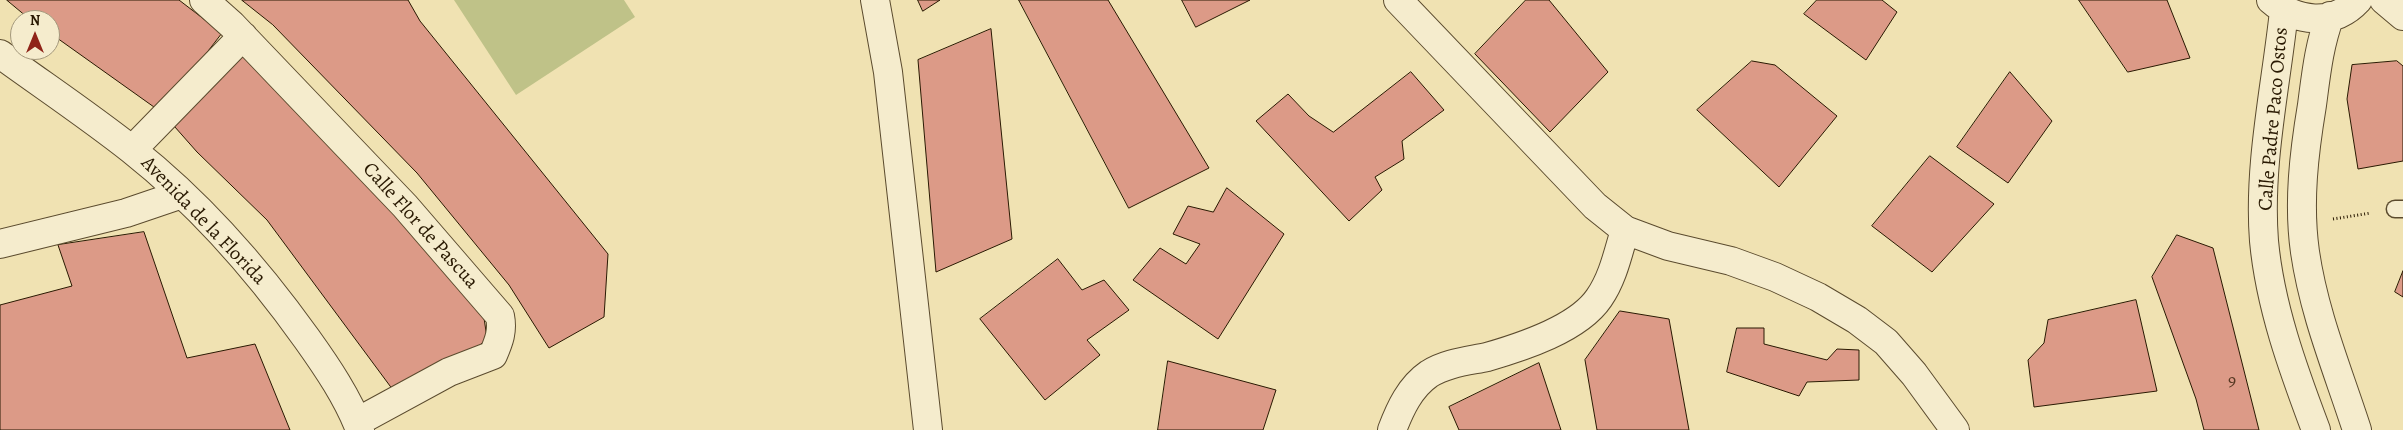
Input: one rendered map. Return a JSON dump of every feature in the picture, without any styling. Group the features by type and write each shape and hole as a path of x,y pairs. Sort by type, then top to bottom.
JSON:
{"street":[{"name":"Calle Flor de Pascua","path":"204,0 243,36 405,206 500,316 502,325 500,338 493,355 449,372 359,426"},
{"path":"875,0 888,72 928,430"},
{"path":"1398,0 1594,206 1624,230 1668,246 1731,261 1775,276 1818,297 1857,320 1886,342 1914,374 1955,430"},
{"path":"2277,5 2302,18 2322,19 2341,13 2358,0"},
{"path":"2384,0 2403,16"},
{"name":"Calle Padre Paco Ostos","path":"2277,5 2267,144 2264,239 2270,280 2281,329 2316,430"},
{"name":"Calle Padre Paco Ostos","path":"2330,16 2322,40 2307,137 2302,186 2302,223 2305,252 2323,332 2358,430"},
{"path":"132,150 243,36"},
{"name":"Avenida de la Florida","path":"0,54 132,150 182,194 259,276 292,319 326,365 359,426"},
{"path":"0,244 126,213 182,194"},
{"path":"1392,430 1399,411 1412,389 1429,374 1453,364 1515,349 1573,323 1599,298 1614,266 1624,230"}],"path":[{"path":"2302,223 2399,209"}],"green space":[{"path":"454,0 624,0 635,17 516,95"}],"building":[{"path":"7,0 179,0 222,33 161,112 60,40 60,10 19,10"},
{"path":"242,0 408,0 420,21 608,254 604,317 549,348 509,285 417,173 273,25"},
{"path":"918,0 940,0 923,11"},
{"path":"1019,0 1108,0 1209,168 1129,208"},
{"path":"1182,0 1250,0 1196,27"},
{"path":"1526,0 1549,0 1608,72 1550,132 1475,54"},
{"path":"1817,0 1882,0 1897,12 1866,60 1804,14"},
{"path":"2079,0 2167,0 2190,58 2128,72"},
{"path":"991,29 1012,239 936,272 918,60"},
{"path":"237,47 374,191 484,318 487,338 476,349 393,390 267,220 197,152 167,118"},
{"path":"1752,61 1775,65 1837,116 1779,187 1697,110"},
{"path":"2397,61 2403,66 2403,161 2358,169 2347,99 2352,65"},
{"path":"1411,72 1444,110 1402,141 1404,159 1375,177 1382,190 1349,221 1256,121 1288,94 1309,116 1333,132"},
{"path":"2010,72 2052,121 2008,183 1957,147"},
{"path":"1930,156 1994,204 1932,272 1872,226"},
{"path":"1227,188 1284,234 1218,339 1133,280 1160,248 1186,264 1200,244 1173,234 1188,206 1213,212"},
{"path":"144,232 187,358 255,344 290,430 0,430 0,305 72,286 58,245"},
{"path":"2177,235 2213,248 2259,430 2204,430 2196,399 2152,277"},
{"path":"1058,259 1082,290 1104,280 1129,310 1087,340 1100,355 1045,400 980,319"},
{"path":"2403,271 2403,297 2395,292"},
{"path":"2136,300 2157,391 2034,407 2028,360 2044,343 2048,320"},
{"path":"1620,311 1669,319 1689,430 1597,430 1585,360"},
{"path":"1737,328 1764,328 1764,344 1827,360 1837,349 1859,350 1859,380 1807,382 1799,396 1727,372"},
{"path":"1168,361 1276,390 1263,430 1158,430"},
{"path":"1539,363 1561,430 1459,430 1449,407"}]}
